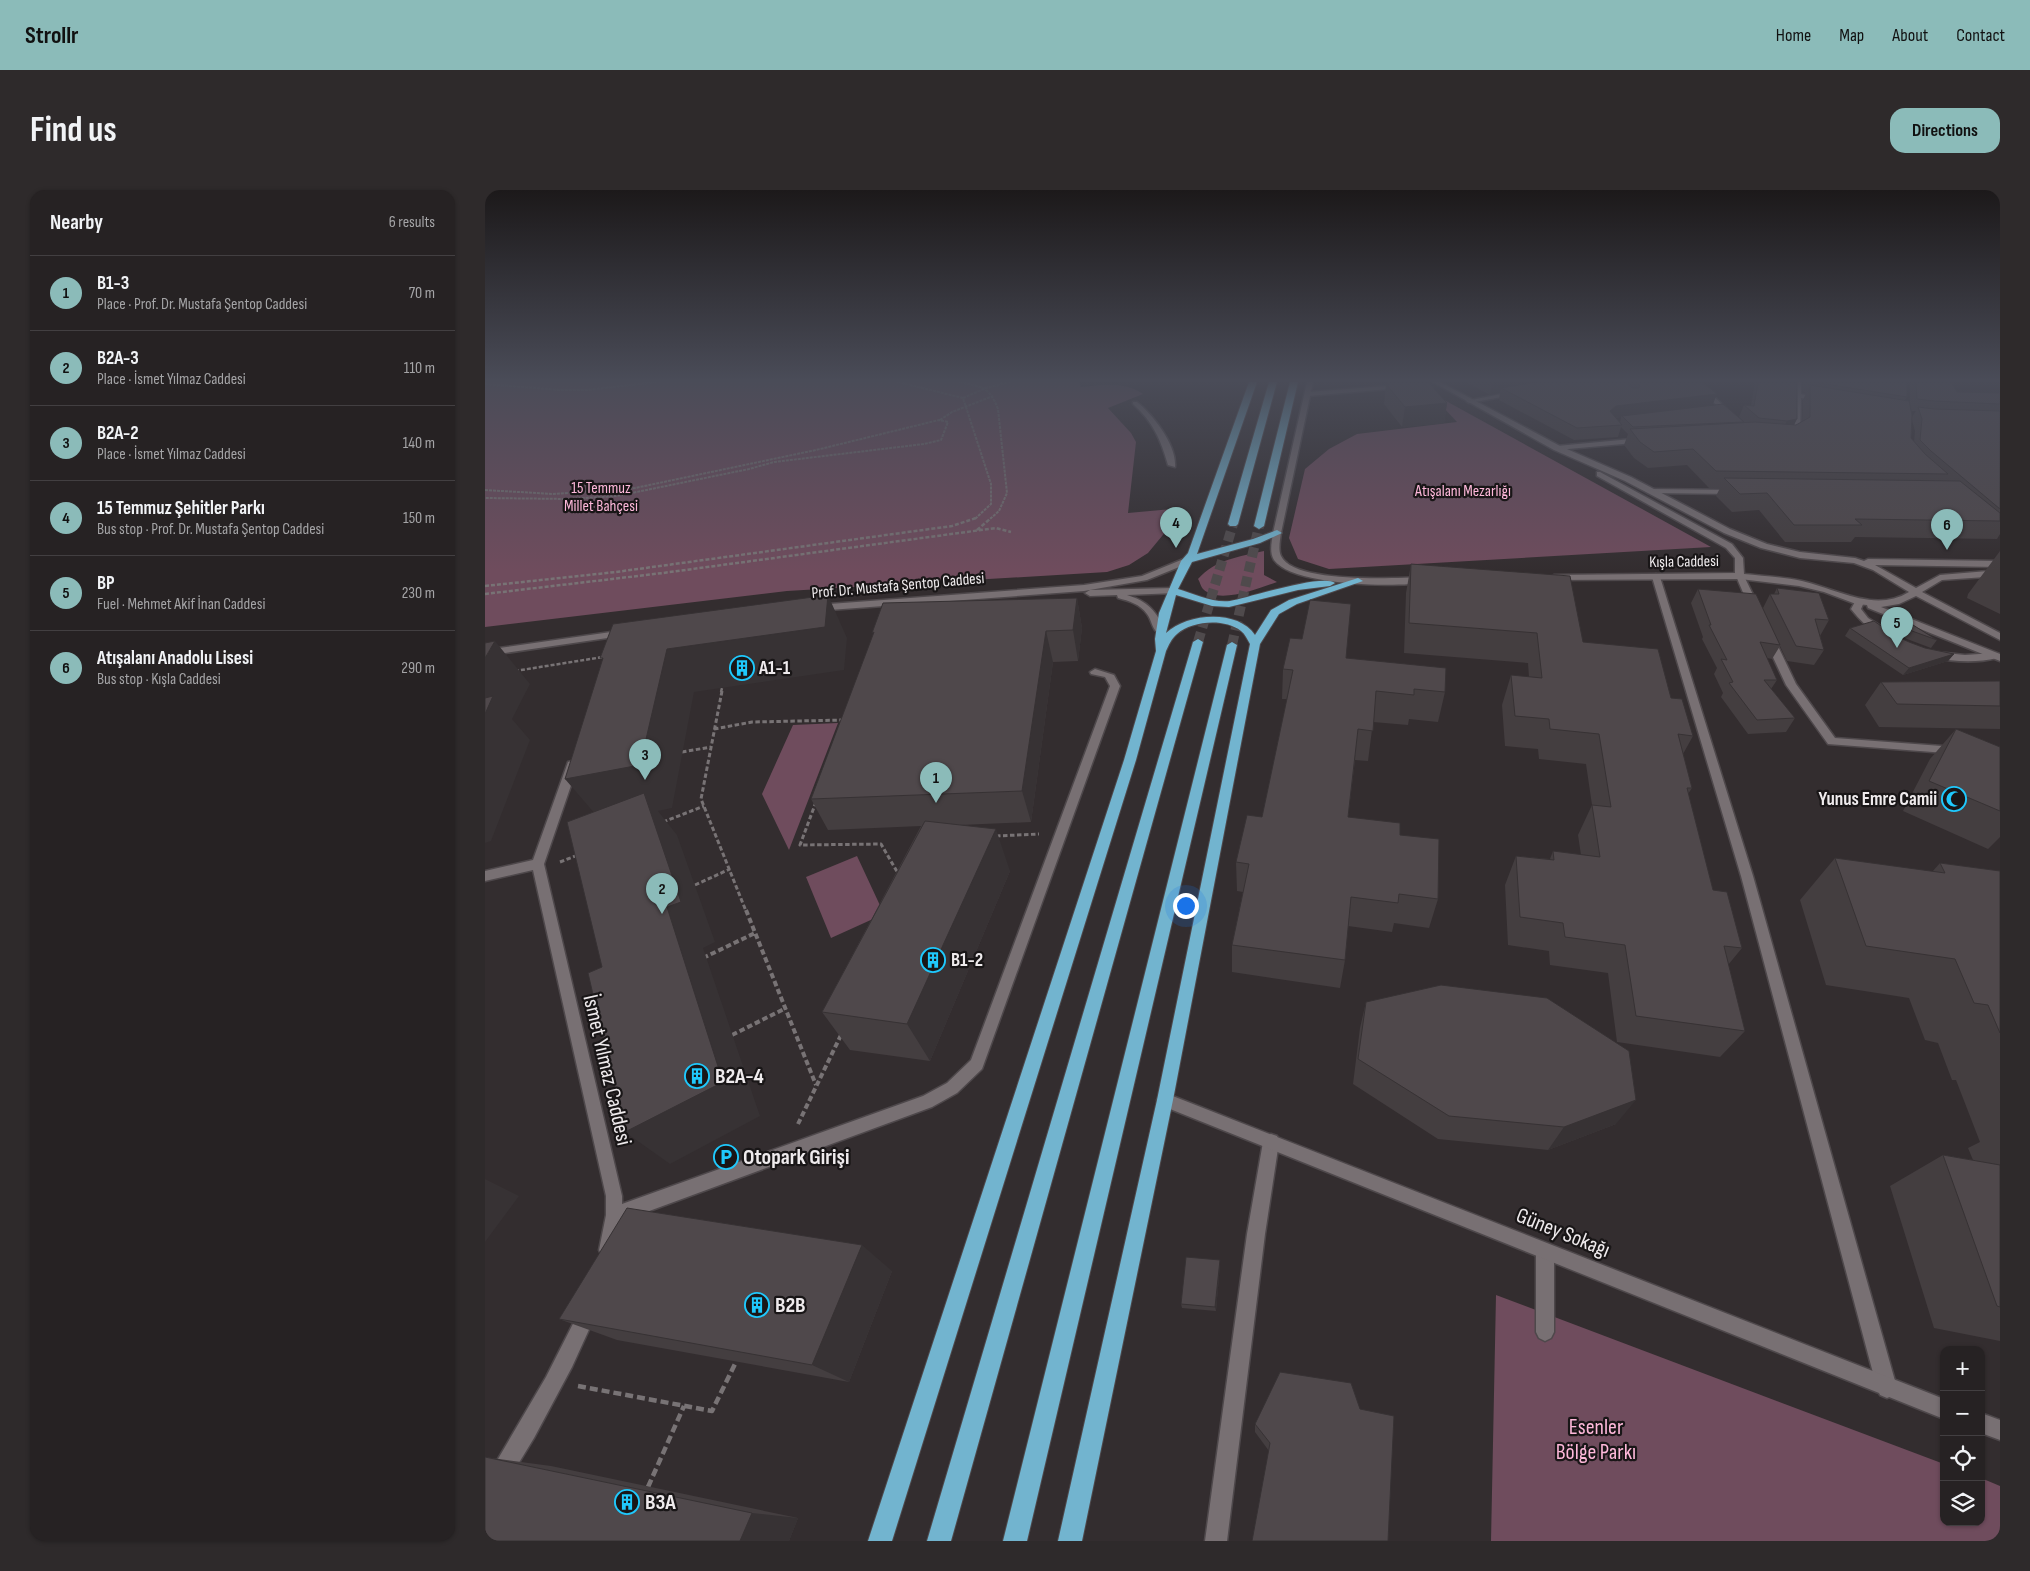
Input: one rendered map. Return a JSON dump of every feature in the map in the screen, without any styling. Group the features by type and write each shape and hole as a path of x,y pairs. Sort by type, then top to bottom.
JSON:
{"highway":[{"path":"1161,651 1160,631 1173,591 1186,561 1193,552 1231,445"},
{"path":"1233,524 1255,445"},
{"path":"1259,526 1279,445"},
{"path":"1186,561 1212,552 1268,538 1277,533"},
{"path":"1173,591 1212,603 1229,604 1298,587 1358,581"},
{"path":"1070,1541 1165,1100 1255,644 1275,612 1293,602 1358,581"},
{"path":"880,1541 1130,760 1161,651 1168,637 1177,629 1194,622 1212,620 1237,624 1246,629 1255,644"},
{"path":"939,1541 1198,642"},
{"path":"1015,1541 1232,645"}],"street":[{"path":"1166,445 1172,466"},
{"path":"1297,445 1277,533 1275,550 1279,560 1291,570 1323,579 1358,581 1435,580"},
{"path":"1551,445 1651,491 1727,531 1764,546 1800,556 1855,561 2000,564"},
{"path":"1557,448 1577,445"},
{"path":"1557,448 1587,468 1729,546 1739,558 1740,576 1791,686 1832,741 1970,752"},
{"path":"1651,491 1741,492"},
{"path":"1047,591 1144,578 1186,561"},
{"path":"1855,561 1876,568 1916,592 2000,637"},
{"name":"Kışla Caddesi","path":"1541,578 1740,576 1799,583 1827,590 1859,602 1882,604 1896,602 1940,578 2000,573"},
{"path":"1656,577 1747,876 1887,1388"},
{"path":"1047,591 1111,594 1173,591"},
{"name":"Prof. Dr. Mustafa Şentop Caddesi","path":"807,609 890,601 1047,591"},
{"path":"1111,594 1144,605 1154,616 1160,631"},
{"path":"1894,638 1865,620 1856,609 1859,602 1997,657"},
{"path":"485,654 634,631"},
{"path":"608,656 615,634"},
{"path":"1923,651 1956,658 1981,659 1997,657"},
{"path":"614,1215 927,1102 952,1088 977,1064 1115,686 1114,679 1108,674 1095,672"},
{"path":"485,876 539,867 575,753"},
{"name":"İsmet Yılmaz Caddesi","path":"539,867 614,1196 614,1215 604,1267"},
{"name":"Güney Sokağı","path":"1165,1100 1940,1408"},
{"path":"1216,1541 1255,1244 1271,1142"},
{"path":"1545,1252 1545,1332"},
{"path":"485,1500 521,1442 572,1346 592,1302"},
{"path":"1985,1424 2000,1430"}],"path":[{"path":"485,490 553,494 635,488 836,445"},
{"path":"485,498 568,499 617,496 775,462 915,445"},
{"path":"485,586 616,572 952,526 975,519 991,504 991,484 978,445"},
{"path":"976,531 999,511 1007,493 1002,445"},
{"path":"485,594 663,573 996,528 1011,532"},
{"path":"513,672 608,656"},
{"path":"721,688 701,799 817,1085"},
{"path":"714,729 752,722 846,720 843,728"},
{"path":"682,752 711,747"},
{"path":"818,794 800,845 881,844 899,877"},
{"path":"659,824 704,806"},
{"path":"993,836 1061,833"},
{"path":"539,867 585,852"},
{"path":"695,885 730,869"},
{"path":"695,962 755,933"},
{"path":"733,1035 786,1008"},
{"path":"784,1154 846,1024"},
{"path":"553,1381 712,1411 736,1362"},
{"path":"648,1487 684,1406"}],"green space":[{"name":"15 Temmuz Millet Bahçesi","path":"485,445 1136,445 1128,513 1172,509 1167,530 1148,553 1129,565 1107,572 787,591 485,627"},
{"name":"Atışalanı Mezarlığı","path":"1336,445 1526,445 1711,547 1329,569 1298,559 1289,538 1305,469"},
{"path":"1264,551 1264,575 1277,582 1239,594 1219,596 1210,594 1202,588 1198,579 1212,567 1237,557"},
{"path":"838,723 789,850 762,794 793,725"},
{"path":"857,856 884,914 831,938 806,877"},
{"name":"Esenler Bölge Parkı","path":"1496,1295 1940,1462 1940,1526 1985,1526 1985,1480 2000,1486 2000,1541 1491,1541"}],"building":[{"path":"1644,445 1917,445 1948,474 1716,471 1693,449 1654,452"},
{"path":"1925,445 2000,445 2000,509"},
{"path":"1724,478 1960,481 2000,513 2000,521 1855,519 1862,525 1794,525 1767,493 1740,494"},
{"path":"1411,564 1570,576 1583,642 1658,649 1671,698 1682,699 1693,736 1678,734 1692,788 1687,788 1713,890 1727,892 1742,948 1724,946 1745,1031 1636,1016 1625,945 1565,937 1563,923 1520,917 1516,856 1554,860 1553,851 1600,857 1592,805 1611,807 1599,734 1550,729 1549,719 1515,716 1511,675 1542,678 1537,633 1409,623"},
{"path":"1777,588 1819,593 1829,620 1815,619 1824,650 1796,646 1770,594 1779,594"},
{"path":"1698,589 1756,594 1780,645 1760,642 1777,680 1764,680 1795,718 1757,720 1729,683 1733,682 1721,659 1727,660 1709,625 1711,625"},
{"path":"828,595 825,627 667,649 640,765 565,779 603,658 600,658 613,624"},
{"path":"1077,598 1073,630 1046,631 1022,791 811,799 874,632 872,633 883,603"},
{"path":"1310,600 1351,604 1346,658 1446,668 1445,692 1414,689 1414,695 1376,691 1373,731 1358,729 1348,817 1400,823 1400,835 1439,839 1438,899 1399,894 1398,903 1351,897 1345,960 1232,945 1249,864 1236,862 1247,815 1262,817 1293,670 1283,669 1290,638 1302,639"},
{"path":"1897,615 1937,640 1912,631 1888,617"},
{"path":"1874,621 1894,635 1909,642 1925,648 1954,654 1909,668 1850,628"},
{"path":"495,641 485,658 485,643"},
{"path":"2000,681 2000,706 1897,704 1881,682"},
{"path":"493,696 485,714 485,698"},
{"path":"1956,729 2000,747 2000,811 1929,781"},
{"path":"644,793 681,902 667,907 723,1082 625,1132 588,973 602,967 567,822"},
{"path":"925,821 996,829 907,1024 822,1012"},
{"path":"1835,858 1945,873 1940,863 2000,871 2000,1033 1988,1005 1974,1003 1955,959 1866,946"},
{"path":"1441,985 1547,998 1629,1051 1636,1100 1564,1127 1449,1116 1358,1059 1366,1002"},
{"path":"1943,1155 2000,1165 2000,1307 1997,1306"},
{"name":"B2B","path":"627,1208 862,1245 812,1365 559,1319"},
{"path":"1186,1257 1220,1260 1215,1307 1181,1304"},
{"path":"1280,1372 1351,1383 1360,1409 1394,1416 1388,1541 1252,1541 1270,1443 1255,1424"},
{"name":"B3A","path":"485,1457 752,1513 740,1541 485,1541"}],"tunnel":[{"path":"1198,642 1233,524"},
{"path":"1232,645 1259,526"}],"place":[{"name":"15 Temmuz Şehitler Parkı","path":"1176,548"},
{"name":"Atışalanı Anadolu Lisesi","path":"1947,550"},
{"name":"BP","path":"1897,648"},
{"name":"A1-1","path":"742,668"},
{"name":"B2A-2","path":"645,780"},
{"name":"Yunus Emre Camii","path":"1954,799"},
{"name":"B1-3","path":"936,803"},
{"name":"B2A-3","path":"662,914"},
{"name":"B1-2","path":"933,960"},
{"name":"B2A-4","path":"697,1076"},
{"name":"Otopark Girişi","path":"726,1157"},
{"name":"B2B","path":"757,1305"},
{"name":"B3A","path":"627,1502"}]}
